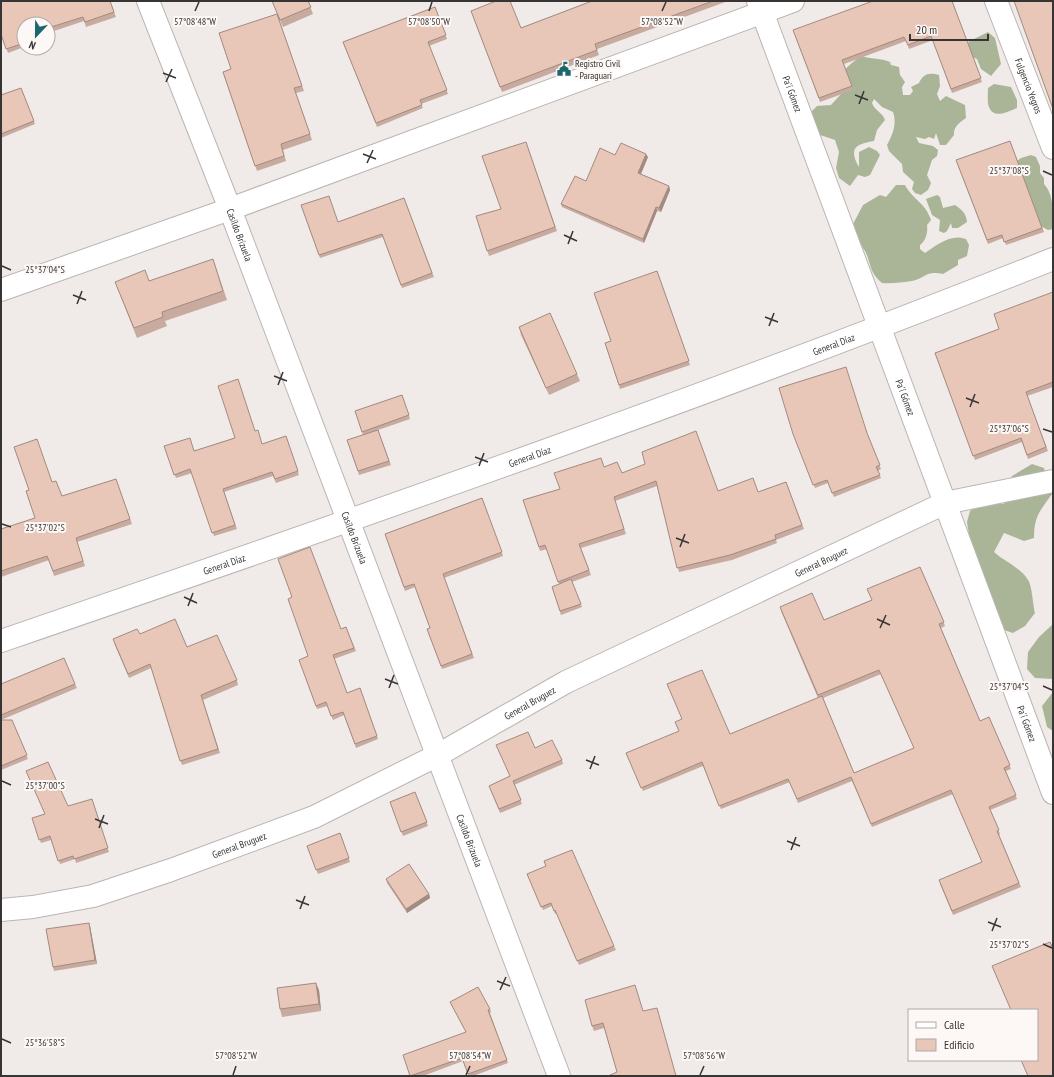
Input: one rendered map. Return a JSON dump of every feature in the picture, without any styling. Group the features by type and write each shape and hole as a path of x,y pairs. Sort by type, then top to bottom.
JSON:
{"street":[{"name":"Casildo Brizuela","path":"148,1 230,209 438,755 558,1076"},
{"path":"1,290 230,209 760,7 793,1"},
{"name":"Fulgencio Yegros","path":"996,1 1053,148"},
{"name":"Pa'í Gómez","path":"760,7 1053,793"},
{"name":"General Díaz","path":"1,641 349,522 879,328 1053,259"},
{"name":"General Bruguez","path":"1,910 33,907 93,896 171,870 314,817 438,755 566,682 945,503 1053,480"}],"green space":[{"path":"988,32 995,38 1001,64 991,76 981,69 977,59 970,56 968,42"},
{"path":"861,56 887,61 890,62 891,65 899,67 900,75 905,82 902,87 903,95 910,95 913,91 911,87 919,83 927,74 935,74 939,75 940,86 937,94 940,101 946,96 965,105 966,118 957,125 954,135 946,145 940,145 936,133 934,139 929,137 925,139 916,137 919,143 933,146 938,150 937,156 932,160 927,175 931,183 928,190 921,195 915,193 912,189 914,182 903,172 902,164 889,151 887,145 893,133 895,120 893,112 882,107 874,99 872,103 873,106 885,120 877,130 874,141 858,146 854,151 859,167 859,152 869,147 877,151 880,155 870,175 865,177 858,175 850,186 839,178 836,168 839,152 835,140 817,134 811,112 817,106 831,105 841,94 842,72"},
{"path":"994,84 1011,87 1017,100 1017,108 1002,114 991,111 988,103 988,88"},
{"path":"1031,155 1036,157 1040,166 1040,173 1044,178 1044,184 1050,193 1053,229 1048,230 1030,220 1017,161"},
{"path":"896,185 905,185 926,209 931,220 927,225 925,239 920,245 920,249 925,253 944,241 955,238 966,239 969,245 967,256 958,260 958,265 943,274 933,273 912,281 882,283 877,278 852,226 863,205 880,195 886,197"},
{"path":"937,195 940,197 943,208 955,205 960,208 966,216 967,222 958,228 952,228 951,223 947,231 944,233 939,231 940,220 932,215 926,199"},
{"path":"1032,464 1044,468 1052,494 1038,514 1034,530 1034,538 1024,541 1004,533 994,552 1025,575 1030,586 1035,613 1025,626 1013,633 1004,630 978,567 976,554 970,542 967,522 970,511 979,504 1004,504 1012,476"},
{"path":"1053,624 1053,679 1035,678 1027,669 1028,652 1039,637"},
{"path":"1053,692 1053,731 1047,727 1042,706"}],"building":[{"path":"1,1 110,1 114,12 85,22 83,17 56,25 56,16 16,16 16,46 6,49 1,34"},
{"path":"272,1 308,1 311,7 280,20"},
{"path":"496,1 510,1 521,28 592,1 713,1 595,44 597,50 500,87 471,11"},
{"path":"873,1 952,1 981,78 951,89 931,36 908,45 904,37 842,60 852,86 819,98 793,30"},
{"path":"1014,1 1053,1 1053,109"},
{"path":"435,7 446,35 428,42 447,90 420,100 422,105 376,123 343,42"},
{"path":"277,14 302,86 294,88 310,134 281,144 284,156 255,166 223,72 231,69 219,33"},
{"path":"21,88 34,121 1,134 1,95"},
{"path":"1010,141 1042,228 1004,242 1002,235 987,240 956,160"},
{"path":"526,142 555,227 487,251 476,216 501,209 482,156"},
{"path":"621,143 646,154 638,173 669,186 659,208 656,207 643,239 561,204 575,176 586,181 600,148 615,155"},
{"path":"329,196 338,222 404,198 432,273 401,285 382,234 319,255 301,205"},
{"path":"213,259 223,291 162,312 163,317 134,328 115,282 145,270 149,281"},
{"path":"657,271 689,361 619,385 605,343 611,341 594,293"},
{"path":"1053,292 1053,382 1026,392 1046,447 1027,455 1021,438 973,456 935,353 999,329 994,314"},
{"path":"550,313 577,374 546,388 519,327"},
{"path":"846,367 867,433 880,465 876,467 880,475 832,493 827,480 813,485 793,434 779,388"},
{"path":"238,379 255,431 258,430 262,444 286,436 298,471 275,479 272,472 223,489 235,525 212,533 190,469 174,475 164,446 190,438 194,451 235,438 218,386"},
{"path":"402,395 409,415 362,432 355,411"},
{"path":"378,430 389,461 358,471 347,440"},
{"path":"696,431 718,491 753,478 758,492 786,482 802,525 775,535 776,539 730,555 677,568 656,481 614,497 624,529 579,544 589,570 558,582 545,545 539,547 523,500 560,489 554,473 601,458 604,467 617,462 622,473 645,464 642,452"},
{"path":"37,439 52,482 56,481 62,496 116,479 130,519 76,538 83,561 53,571 47,556 1,571 1,529 35,518 26,491 29,490 14,447"},
{"path":"482,498 502,552 443,574 472,654 441,666 427,629 430,628 414,584 404,587 385,534"},
{"path":"310,547 341,629 346,627 354,648 333,655 347,693 360,688 377,736 355,744 343,712 331,716 326,702 316,706 299,660 308,656 288,599 292,597 278,559"},
{"path":"920,567 944,622 939,624 980,721 989,717 1010,765 1004,768 1016,795 989,807 999,830 997,831 1019,883 952,911 939,880 982,862 951,790 871,824 851,777 797,799 788,779 719,806 702,762 641,788 626,753 679,731 675,722 682,719 667,684 702,670 730,734 822,696 854,773 914,748 879,670 818,695 780,607 812,593 824,620 872,600 867,589"},
{"path":"571,579 581,604 560,611 552,587"},
{"path":"175,619 187,647 217,635 237,680 201,695 218,749 180,761 150,664 128,674 113,639 137,629 140,634"},
{"path":"64,658 75,684 1,715 1,684"},
{"path":"1,720 12,720 27,755 1,766"},
{"path":"528,732 535,748 552,740 562,760 513,781 521,800 499,809 489,786 510,776 496,745"},
{"path":"48,762 68,806 92,799 108,848 74,859 73,856 58,861 50,836 39,840 32,818 45,814 26,771"},
{"path":"415,792 427,822 401,832 390,802"},
{"path":"340,833 349,858 316,870 307,846"},
{"path":"572,850 614,946 577,961 551,903 541,907 527,874 546,866 544,861"},
{"path":"409,864 429,894 406,909 386,879"},
{"path":"89,923 95,960 53,967 46,929"},
{"path":"1050,942 1053,949 1053,1076 1028,1076 1021,1061 1038,1061 1038,1009 1011,1009 992,966"},
{"path":"316,983 319,1004 280,1009 277,988"},
{"path":"635,985 643,1011 657,1008 676,1076 608,1076 617,1072 603,1023 592,1026 585,1000"},
{"path":"478,987 490,1009 488,1010 507,1060 468,1074 462,1058 410,1076 403,1055 466,1032 450,1002"}],"place":[{"name":"Registro Civil - Paraguari","path":"564,69"}]}
